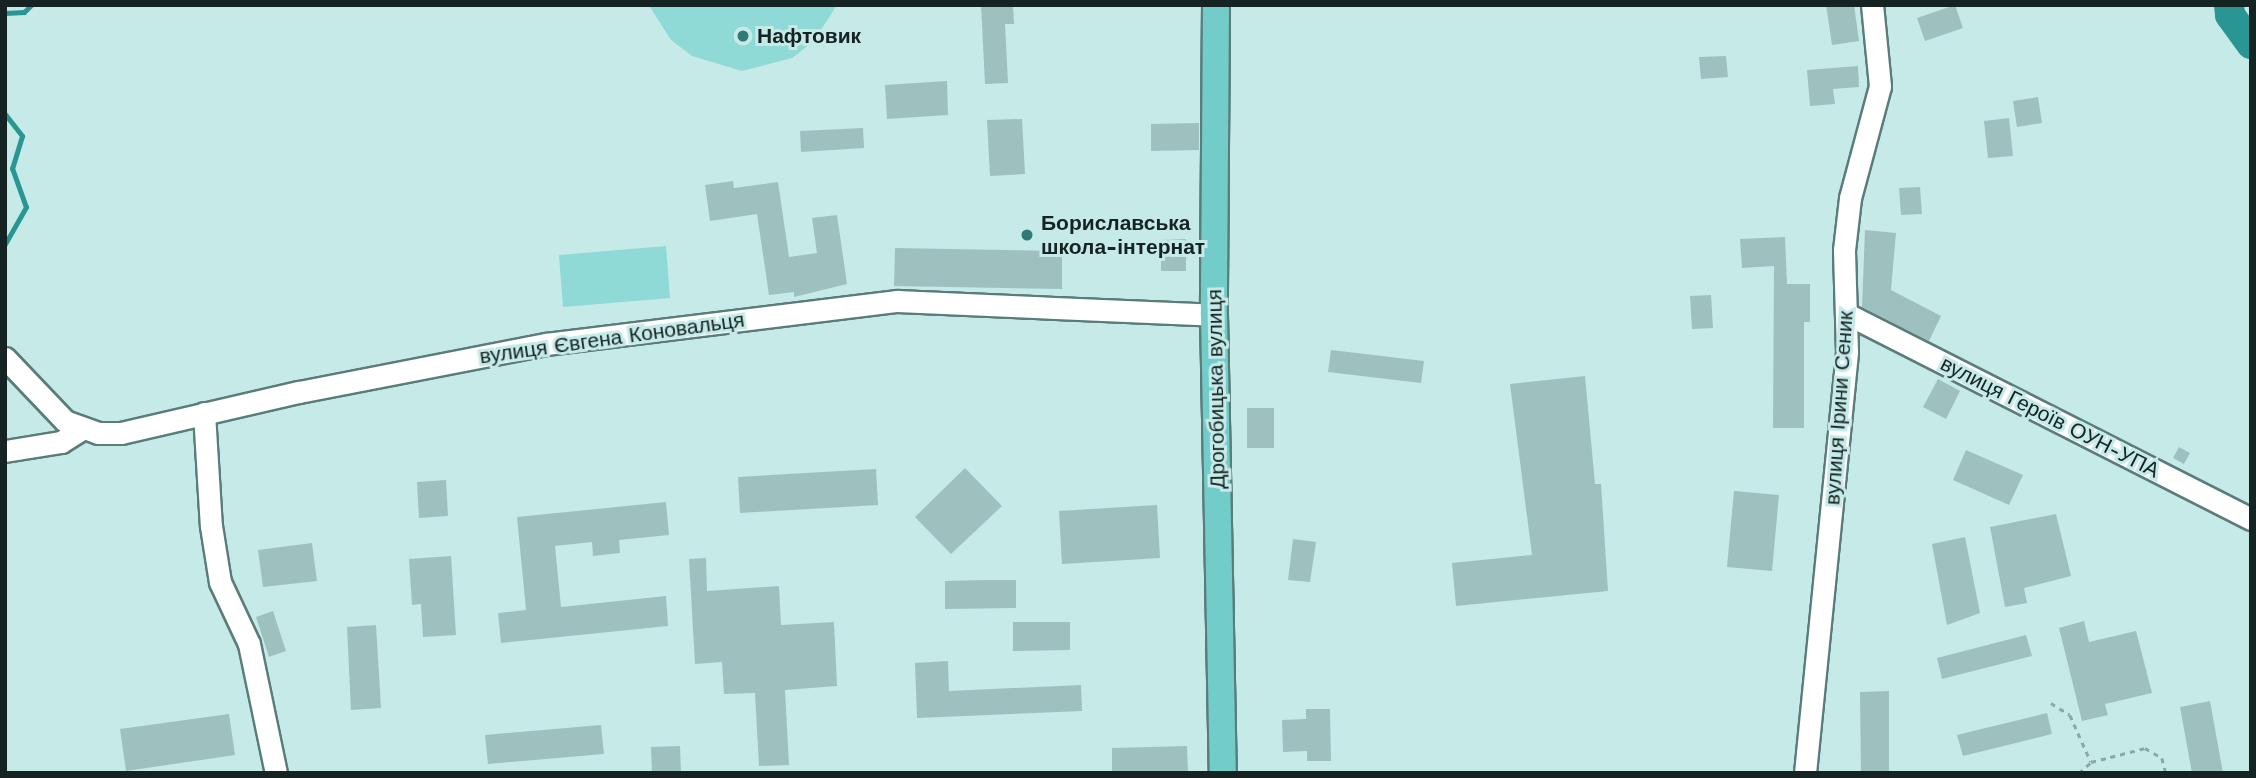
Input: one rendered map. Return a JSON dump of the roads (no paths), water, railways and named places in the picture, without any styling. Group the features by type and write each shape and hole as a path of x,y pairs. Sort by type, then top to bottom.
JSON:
{"main road":[{"name":"Дрогобицька вулиця","path":"1216,5 1214,315 1223,773"}],"street":[{"name":"вулиця Ірини Сеник","path":"1805,773 1849,315 1843,250 1850,198 1880,86 1872,5"},
{"name":"вулиця Євгена Коновальця","path":"5,358 53,412 82,429 121,433 204,413 546,344 897,301 1214,315"},
{"name":"вулиця Героїв ОУН-УПА","path":"1849,315 2251,519"},
{"path":"204,413 211,526 220,582 249,644 276,773"},
{"path":"5,451 61,442 82,429"}],"waterway":[{"path":"5,13 24,12 31,5"},
{"path":"2229,5 2230,15 2251,44"},
{"path":"5,114 22,136 12,168 26,207 5,244"}],"place":[{"name":"Нафтовик","path":"743,36"},
{"name":"Бориславська школа-інтернат","path":"1027,235"}]}
